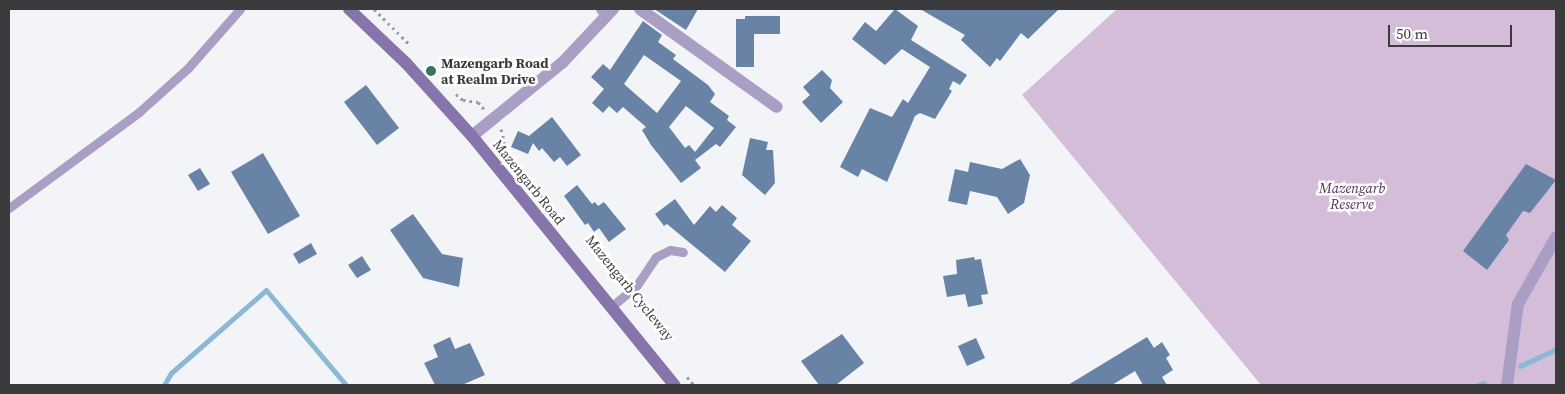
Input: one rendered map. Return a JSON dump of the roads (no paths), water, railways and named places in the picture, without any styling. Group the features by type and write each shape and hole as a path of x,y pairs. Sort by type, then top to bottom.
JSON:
{"main road":[{"name":"Mazengarb Road","path":"349,9 406,63 472,136 674,385"}],"street":[{"path":"640,9 777,107"},
{"path":"472,136 563,62 606,11"},
{"path":"1507,385 1518,304 1556,237"}],"lane":[{"path":"9,208 139,112 188,68 240,9"},
{"path":"611,307 637,285 656,257 670,250 683,252"}],"waterway":[{"path":"164,385 171,373 266,290 346,385"},
{"path":"1520,366 1556,349"},
{"path":"1478,385 1484,383"}],"place":[{"name":"Mazengarb Road at Realm Drive","path":"431,71"}],"park label":[{"name":"Mazengarb Reserve","path":"1352,196"}]}
